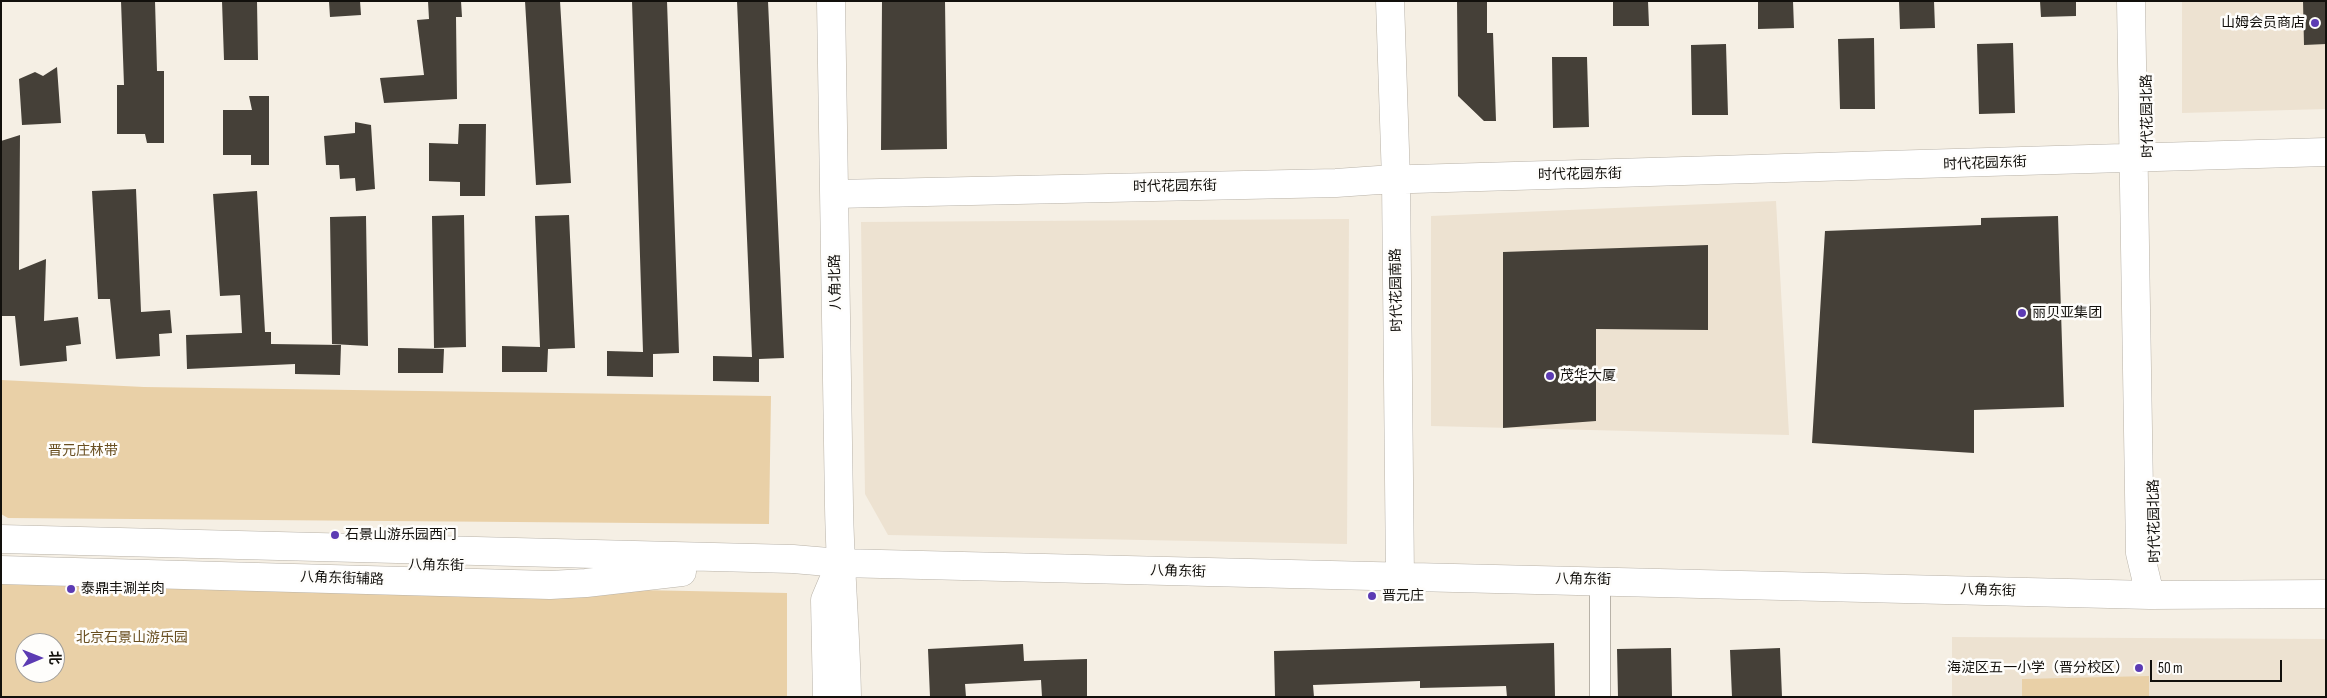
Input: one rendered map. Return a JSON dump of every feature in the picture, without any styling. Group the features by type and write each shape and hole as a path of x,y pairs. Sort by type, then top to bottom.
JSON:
{"street":[{"name":"八角北路","path":"831,1 840,563 845,613 847,697"},
{"name":"时代花园南路","path":"1376,1 1387,180"},
{"name":"时代花园南路","path":"1390,1 1387,180 1393,578"},
{"name":"时代花园北路","path":"2131,1 2142,158"},
{"name":"时代花园北路","path":"2146,1 2142,158 2140,553 2150,595"},
{"name":"时代花园东街","path":"835,194 1336,183 2326,152"},
{"name":"八角东街","path":"1,539 793,559 840,563 1393,578 1600,580 2150,595 2326,594"},
{"name":"八角东街","path":"1,555 789,574 840,563"},
{"name":"八角北路","path":"827,697 825,600 840,563"},
{"name":"八角东街辅路","path":"1,570 550,585 586,583 682,572"},
{"path":"1600,580 1600,697"}],"shaded area":[{"path":"2182,1 2326,1 2326,109 2182,113"},
{"path":"1776,201 1789,435 1431,426 1431,216"},
{"path":"1349,219 1347,544 888,535 865,494 861,222"},
{"name":"海淀区五一小学（晋分校区）","path":"1952,637 2326,639 2326,697 1952,697"}],"green space":[{"name":"晋元庄林带","path":"1,380 144,387 771,396 769,524 8,518 1,514"},
{"name":"北京石景山游乐园","path":"1,577 787,593 787,697 1,697"},
{"path":"2149,676 2149,697 2022,697 2022,679"}],"building":[{"path":"121,1 155,1 157,71 164,71 164,143 147,143 145,134 117,134 117,85 124,85"},
{"path":"222,1 257,1 258,60 224,60"},
{"path":"329,1 360,1 361,15 330,17"},
{"path":"428,1 461,1 462,17 456,17 457,99 384,103 380,78 424,75 417,20 429,19"},
{"path":"525,1 560,1 571,183 536,185"},
{"path":"632,1 667,1 679,353 653,354 653,377 607,376 607,351 643,352"},
{"path":"737,1 768,1 784,358 759,359 759,382 713,381 713,356 752,357"},
{"path":"882,1 945,1 947,149 881,150"},
{"path":"1457,1 1487,1 1487,33 1493,33 1496,121 1484,121 1458,96"},
{"path":"1613,1 1648,1 1649,26 1613,26"},
{"path":"1758,1 1793,1 1794,28 1758,29"},
{"path":"1899,1 1934,1 1935,28 1900,29"},
{"path":"2040,1 2076,1 2076,16 2041,17"},
{"name":"山姆会员商店","path":"2303,1 2326,1 2326,44 2304,45"},
{"path":"1874,38 1875,109 1840,109 1838,39"},
{"path":"2013,43 2015,113 1979,114 1977,44"},
{"path":"1726,44 1728,115 1692,115 1691,45"},
{"path":"1552,57 1587,57 1589,127 1553,128"},
{"path":"57,67 61,123 22,125 19,79 35,72 43,76"},
{"path":"249,96 269,96 269,165 251,165 251,155 223,155 223,110 252,110"},
{"path":"355,122 371,125 375,189 356,191 355,178 340,179 339,165 326,165 324,136 355,133"},
{"path":"459,124 486,124 485,196 460,196 460,182 429,181 429,143 458,144"},
{"path":"20,135 19,270 46,259 44,321 78,317 81,344 66,346 67,361 20,366 15,316 1,316 1,141"},
{"path":"136,189 141,312 170,310 172,333 159,334 160,356 116,359 110,299 98,299 92,191"},
{"path":"257,191 265,332 271,332 271,344 341,345 340,375 295,374 295,364 187,369 186,335 242,333 240,295 220,296 213,194"},
{"path":"464,215 466,347 434,348 432,216"},
{"path":"569,215 575,348 548,349 547,372 502,372 502,346 540,347 535,216"},
{"path":"366,216 368,346 332,344 330,217"},
{"path":"2058,216 2064,407 1974,410 1974,453 1812,443 1825,231 1981,225 1981,218"},
{"name":"茂华大厦","path":"1708,245 1708,330 1596,329 1596,421 1503,428 1503,252"},
{"path":"398,348 444,349 443,373 398,373"},
{"path":"1554,643 1555,697 1507,697 1506,686 1420,688 1420,681 1313,685 1314,697 1275,697 1274,651"},
{"path":"1023,644 1024,661 1087,659 1087,697 1042,697 1041,680 965,684 966,697 930,697 928,649"},
{"path":"1671,648 1672,697 1618,697 1617,649"},
{"path":"1780,648 1782,697 1732,697 1730,650"}],"place":[{"name":"山姆会员商店","path":"2315,23"},
{"name":"丽贝亚集团","path":"2022,313"},
{"name":"茂华大厦","path":"1550,376"},
{"name":"石景山游乐园西门","path":"335,535"},
{"name":"泰鼎丰涮羊肉","path":"71,589"},
{"name":"晋元庄","path":"1372,596"},
{"name":"海淀区五一小学（晋分校区）","path":"2139,668"}]}
